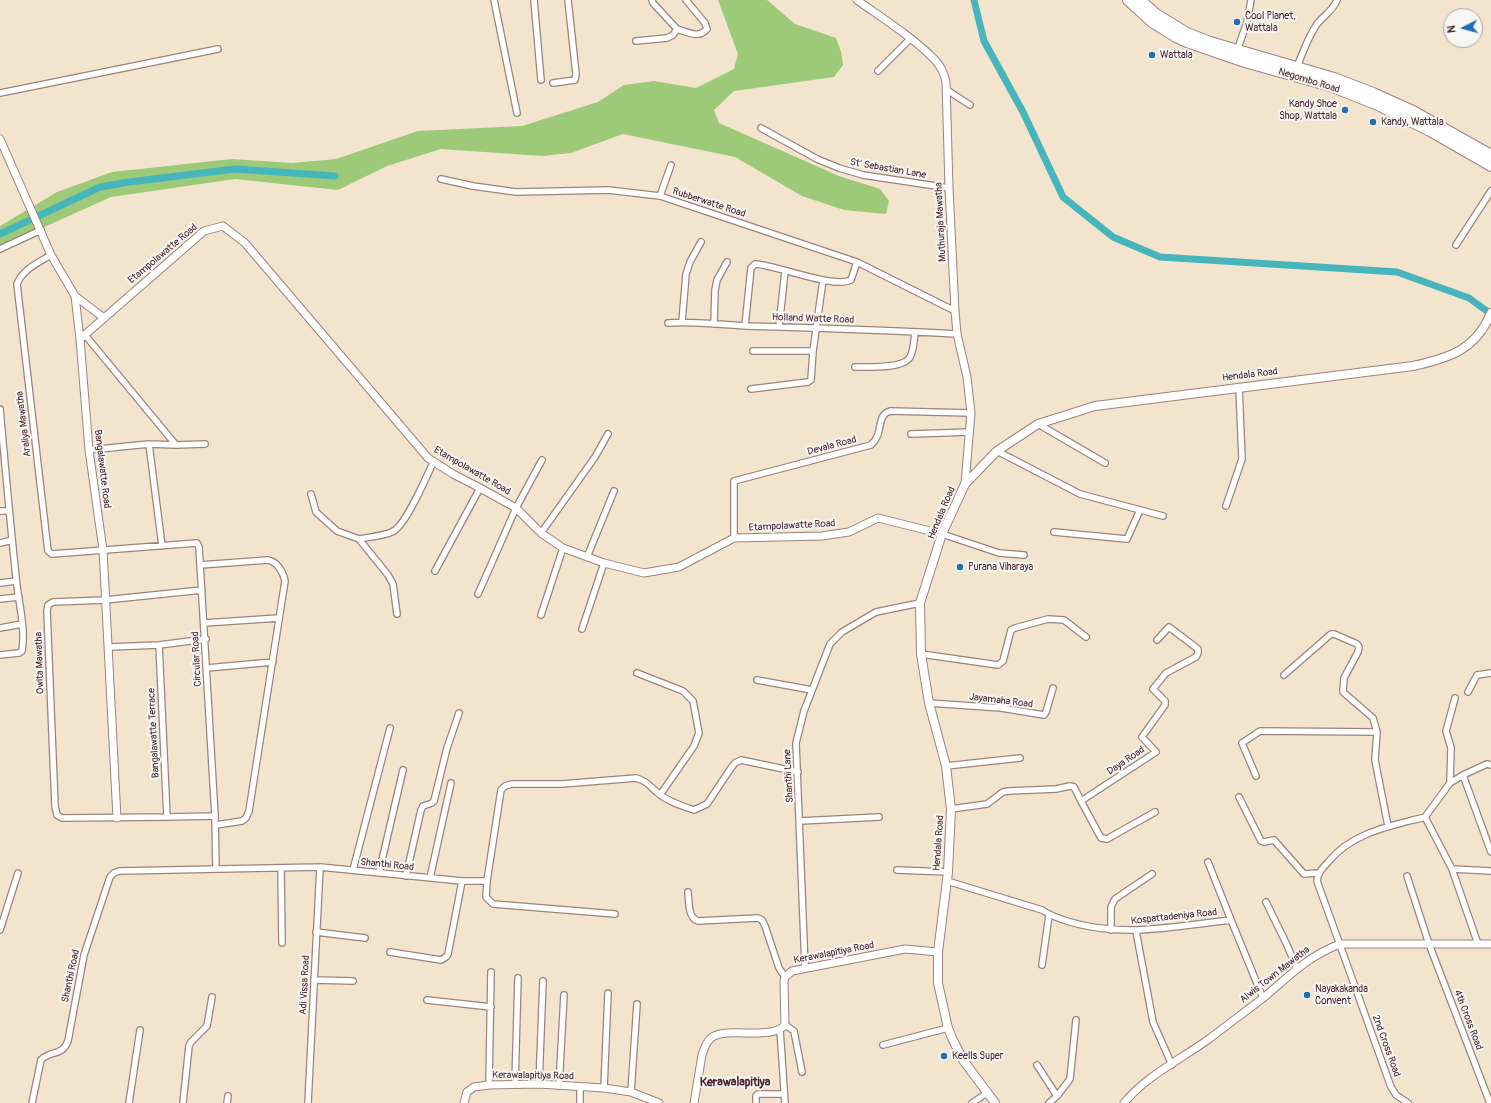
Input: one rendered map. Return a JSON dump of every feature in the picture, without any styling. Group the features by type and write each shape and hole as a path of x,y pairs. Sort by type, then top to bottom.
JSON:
{"highway":[{"name":"Negombo Road","path":"1128,0 1152,22 1176,37 1194,45 1297,67 1334,78 1389,99 1491,155"},
{"name":"Negombo Road","path":"1140,0 1156,14 1187,33 1236,54 1378,104 1432,132 1491,166"}],"main road":[{"name":"Hendala Road","path":"995,1103 963,1060 948,1028 938,983 938,952 948,872 951,809 946,766 928,703 921,654 920,603 942,534 965,484 997,451 1038,424 1095,406 1413,366 1440,360 1463,349 1477,338 1488,325 1491,313"}],"street":[{"path":"494,0 517,113"},
{"path":"534,0 541,80"},
{"path":"553,83 575,80 576,74 568,0"},
{"path":"652,0 653,3 677,29 698,35 704,33 707,29 705,23 686,0"},
{"name":"Muthuraja Mawatha","path":"857,0 936,60 944,72 947,90 949,188 955,311 957,334 967,377 971,413 965,484"},
{"path":"1236,54 1247,22 1251,0"},
{"path":"1297,67 1310,36 1318,24 1335,6 1337,0"},
{"path":"636,42 667,38 673,35 677,29"},
{"path":"878,71 910,39"},
{"path":"0,94 218,49"},
{"path":"947,90 970,104"},
{"name":"St' Sebastian Lane","path":"761,128 817,159 839,168 863,175 949,188"},
{"name":"Bangalawatte Road","path":"0,139 51,255 74,296 83,337 89,450 103,550 117,818"},
{"path":"660,196 671,165"},
{"name":"Rubberwatte Road","path":"441,179 473,186 516,192 608,190 660,196 857,262 955,311"},
{"path":"1456,245 1491,191"},
{"name":"Etampolawatte Road","path":"83,337 204,231 223,226 245,243 359,379 433,463 516,508 541,533 563,548 604,563 644,573 679,567 734,538 822,536 849,532 878,518 942,534"},
{"path":"0,248 41,230"},
{"path":"682,322 686,274 690,262 701,242"},
{"name":"Araliya Mawatha","path":"51,255 28,269 20,277 17,284 48,552 52,554 103,550"},
{"path":"714,324 715,290 717,280 727,262"},
{"path":"745,326 751,268 753,265 757,264 823,280 845,283 851,280 857,262"},
{"path":"779,327 785,271"},
{"path":"751,389 808,382 811,380 823,280"},
{"path":"74,296 104,318"},
{"name":"Holland Watte Road","path":"668,323 682,322 745,326 957,334"},
{"path":"855,367 898,365 905,362 909,359 912,352 915,332"},
{"path":"83,337 176,445"},
{"path":"754,351 814,350"},
{"path":"1226,506 1242,459 1239,387"},
{"path":"0,409 2,468 9,511 22,624 22,651 19,653 0,655"},
{"name":"Devala Road","path":"734,538 734,481 871,445 879,434 884,413 890,411 971,413"},
{"path":"1038,424 1105,463"},
{"path":"911,434 970,432"},
{"path":"541,533 595,457 608,434"},
{"path":"89,450 149,444 205,444"},
{"path":"149,444 162,546"},
{"path":"997,451 1080,494 1163,516"},
{"path":"478,594 516,508 542,460"},
{"path":"311,494 316,512 336,531 359,539 393,532 399,527 414,503 433,463"},
{"path":"435,571 480,488"},
{"path":"587,557 614,491"},
{"path":"1054,532 1127,539 1140,510"},
{"path":"0,511 9,511"},
{"path":"942,534 999,553 1024,555"},
{"path":"359,539 393,584 397,614"},
{"path":"0,543 12,540"},
{"name":"Circular Road","path":"103,550 197,543 200,548 216,825 216,869"},
{"path":"541,615 563,548"},
{"path":"200,565 268,560 273,561 282,571 285,581 249,811 246,818 242,821 216,825"},
{"path":"582,629 604,563"},
{"path":"0,583 16,581"},
{"name":"Owita Mawatha","path":"117,818 62,818 57,815 55,806 48,605 53,602 105,600 202,590"},
{"path":"0,599 19,596"},
{"name":"Shanthi Lane","path":"805,967 796,743 804,710 830,644 842,632 876,612 920,603"},
{"path":"204,622 279,618"},
{"path":"921,654 998,665 1003,661 1011,630 1048,619 1064,620 1086,637"},
{"path":"0,628 22,624"},
{"name":"Daya Road","path":"1081,801 1156,752 1142,737 1165,706 1165,701 1154,689 1166,673 1196,657 1198,653 1198,649 1169,627 1157,640"},
{"path":"1284,675 1331,634 1357,644 1359,647 1358,652 1344,678 1343,692 1373,718 1377,732 1375,760 1388,826"},
{"path":"109,647 159,645 206,639"},
{"name":"Bangalawatte Terrace","path":"159,645 167,817"},
{"path":"207,668 272,662"},
{"path":"637,673 683,692 690,696 693,701 699,733 694,746 660,795"},
{"path":"1468,692 1476,675 1491,673"},
{"path":"757,680 812,690"},
{"name":"Jayamaha Road","path":"928,703 1001,708 1044,715 1053,688"},
{"path":"1450,784 1451,748 1446,731 1455,698"},
{"path":"406,876 421,810 423,806 434,801 447,748 459,713"},
{"path":"353,870 390,728"},
{"path":"1256,776 1242,743 1260,731 1377,732"},
{"path":"946,766 1020,758"},
{"path":"615,914 493,904 486,897 487,881 501,790 505,786 512,784 562,784 636,778 647,782 660,795 677,804 694,810 707,804 731,768 735,763 741,760 798,772"},
{"path":"1239,797 1261,841 1264,842 1274,840 1304,874 1318,873 1335,853 1363,834 1425,817 1450,784 1463,775 1487,764 1491,765"},
{"path":"379,873 403,770"},
{"path":"1463,775 1491,852"},
{"path":"430,878 451,783"},
{"path":"951,809 987,804 1003,792 1056,789 1070,786 1074,787 1101,838 1107,840 1155,812"},
{"path":"117,818 215,816"},
{"path":"800,820 879,817"},
{"path":"1425,817 1452,869 1478,944"},
{"path":"1208,862 1231,920"},
{"name":"Shanthi Road","path":"32,1103 41,1060 45,1056 61,1051 65,1048 68,1041 84,955 110,877 114,873 119,871 320,867 462,881 487,881"},
{"name":"Adi Vissa Road","path":"308,1103 320,867"},
{"path":"280,868 282,943"},
{"path":"1452,869 1491,871"},
{"path":"897,870 948,872"},
{"path":"0,930 18,873"},
{"name":"2nd Cross Road","path":"1318,873 1317,881 1391,1087 1396,1095 1408,1103"},
{"path":"1111,930 1111,907 1115,899 1152,874"},
{"name":"4th Cross Road","path":"1407,876 1429,944 1490,1103"},
{"path":"390,952 441,960 446,958 462,881"},
{"name":"Kospattadeniya Road","path":"947,881 1042,910 1049,915 1084,926 1111,930 1136,931 1231,920 1263,998"},
{"path":"688,892 691,916 694,920 758,918 762,920 779,968 785,977"},
{"path":"1266,902 1287,945 1296,969"},
{"path":"1042,965 1049,915"},
{"path":"1136,931 1153,1022 1172,1065"},
{"path":"316,932 365,938"},
{"name":"Alwis Town Mawatha","path":"1124,1103 1141,1085 1209,1039 1263,998 1296,969 1314,956 1340,944 1491,944"},
{"name":"Kerawalapitiya Road","path":"783,1027 785,977 792,971 805,967 905,949 938,952"},
{"path":"489,1085 492,972"},
{"path":"515,1084 518,978"},
{"path":"314,980 353,981"},
{"path":"539,1084 542,981"},
{"path":"604,1088 608,993"},
{"path":"560,1086 564,995"},
{"path":"183,1103 189,1046 207,1026 212,997"},
{"path":"427,1000 491,1007"},
{"path":"631,1092 637,1004"},
{"path":"1049,1103 1057,1096 1070,1079 1076,1020"},
{"path":"783,1027 785,1103"},
{"path":"694,1103 702,1055 711,1038 721,1035 771,1032 783,1027 794,1031 802,1072"},
{"path":"883,1045 948,1028"},
{"path":"129,1103 140,1030"},
{"path":"1036,1065 1057,1096"},
{"name":"Kerawalapitiya Road","path":"464,1103 465,1096 471,1088 489,1085 539,1084 604,1088 631,1092 659,1103"},
{"path":"580,1087 580,1103"},
{"path":"972,1103 987,1093"},
{"path":"756,1103 756,1096 758,1094 784,1094"},
{"path":"227,1103 228,1096"}],"green space":[{"path":"718,0 767,0 795,24 836,38 841,52 843,65 834,77 734,91 714,110 719,123 839,176 880,189 889,201 886,214 844,210 802,196 735,157 623,134 571,153 542,156 441,149 387,166 338,190 235,179 111,197 0,247 0,226 57,192 112,172 232,159 292,163 336,159 418,131 522,126 598,102 624,85 654,81 696,88 734,69 738,54"}],"waterway":[{"path":"974,0 984,41 1023,112 1063,197 1113,237 1160,257 1397,272 1469,298 1491,314"},
{"path":"0,234 100,187 235,169 335,176 333,176"}],"place":[{"name":"Cool Planet, Wattala","path":"1237,22"},
{"name":"Wattala","path":"1152,55"},
{"name":"Kandy Shoe Shop, Wattala","path":"1345,110"},
{"name":"Kandy, Wattala","path":"1373,122"},
{"name":"Purana Viharaya","path":"960,567"},
{"name":"Nayakakanda Convent","path":"1307,995"},
{"name":"Keells Super","path":"944,1056"}],"district":[{"name":"Kerawalapitiya","path":"735,1083"}]}
